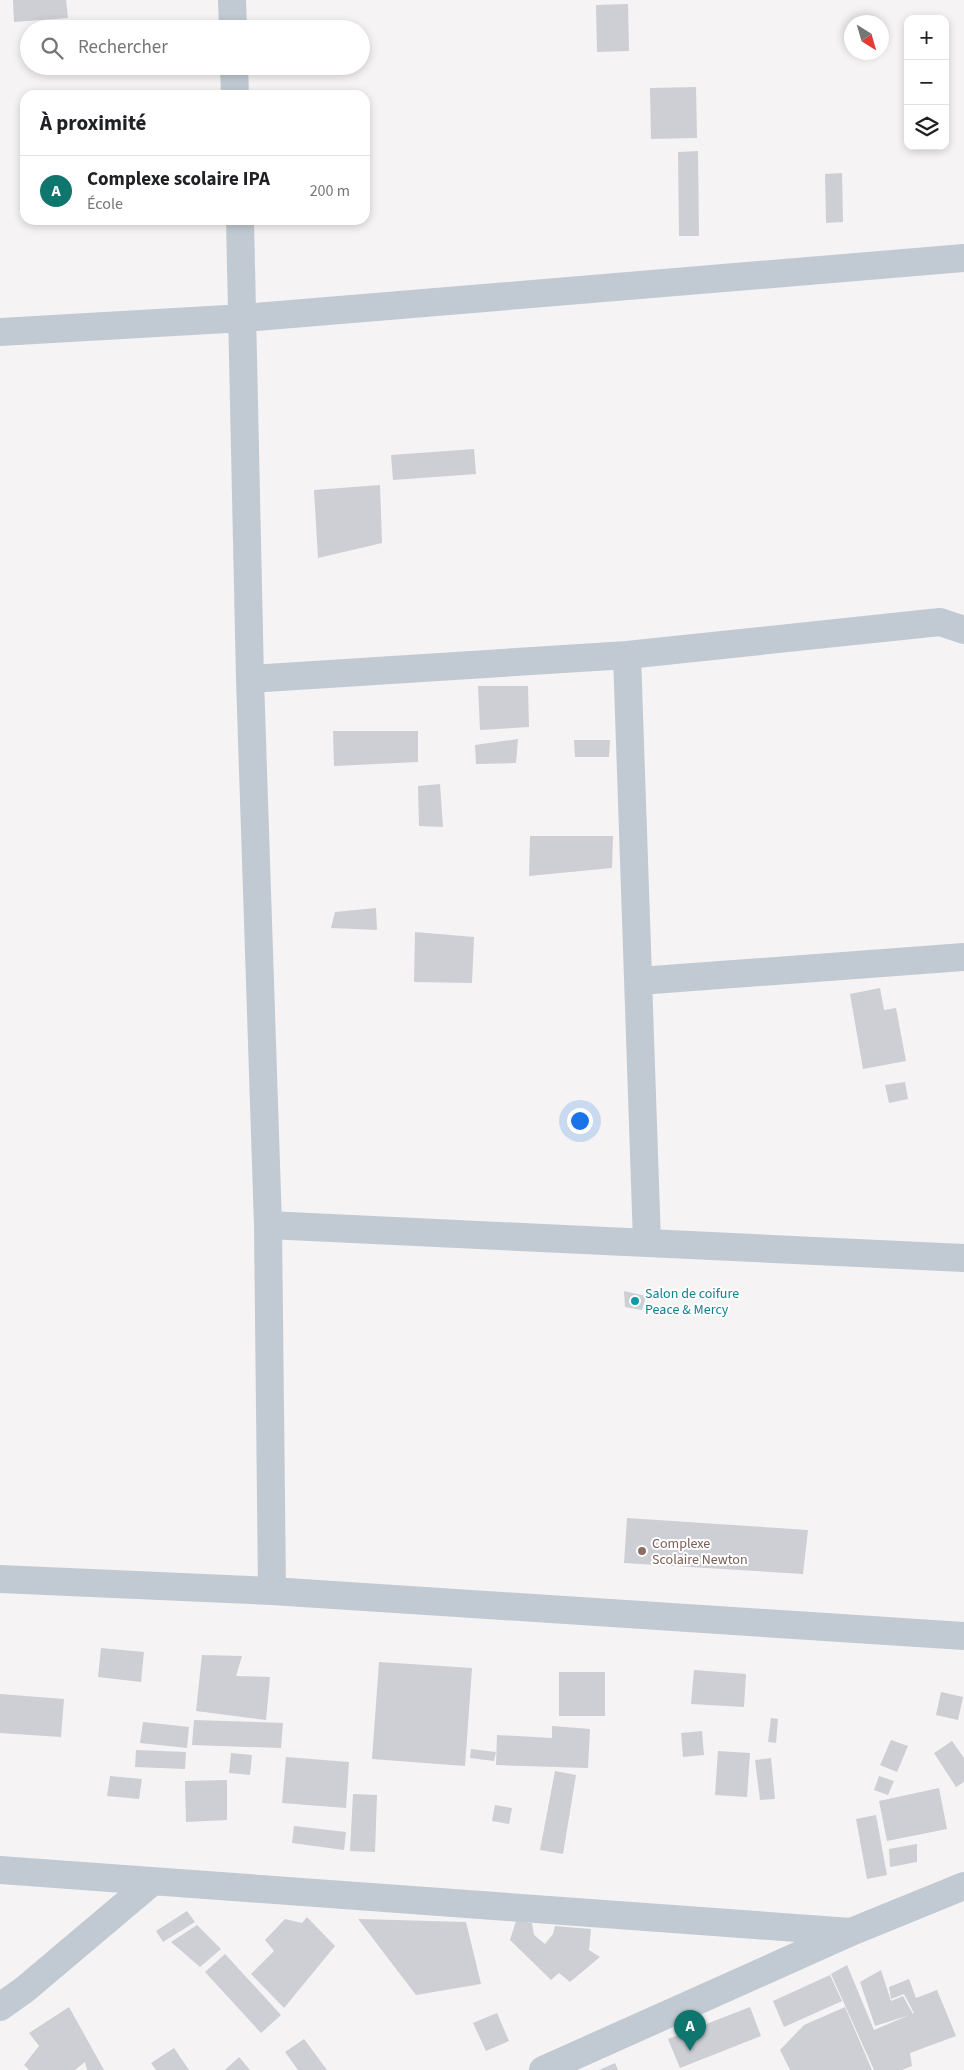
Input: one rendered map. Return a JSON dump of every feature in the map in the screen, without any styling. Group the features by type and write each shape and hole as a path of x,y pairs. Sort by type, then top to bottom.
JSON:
{"street":[{"path":"232,0 233,20"},
{"path":"234,75 235,90"},
{"path":"240,225 244,318 250,679 268,1225 272,1592"},
{"path":"0,332 244,318 964,258"},
{"path":"250,679 627,655 940,622 964,630"},
{"path":"627,655 647,1242"},
{"path":"639,981 964,957"},
{"path":"268,1225 964,1258"},
{"path":"0,1579 272,1592 964,1636"},
{"path":"0,1870 851,1932"},
{"path":"0,2007 24,1990 152,1882"},
{"path":"543,2070 851,1932 964,1886"}],"building":[{"path":"13,0 66,0 68,18 20,20 14,22"},
{"path":"628,4 629,51 597,52 596,5"},
{"path":"696,87 697,138 651,139 650,88"},
{"path":"698,151 699,236 679,236 678,152"},
{"path":"842,173 843,222 826,223 825,174"},
{"path":"474,449 476,474 393,480 391,455"},
{"path":"380,485 382,543 318,558 314,490"},
{"path":"478,686 528,686 529,727 480,730"},
{"path":"333,731 418,731 418,762 334,766"},
{"path":"518,739 516,763 476,764 475,745"},
{"path":"574,740 610,740 609,757 575,757"},
{"path":"440,784 443,827 419,826 418,786"},
{"path":"530,836 613,836 612,868 529,876"},
{"path":"376,908 377,930 331,928 335,912"},
{"path":"415,932 474,937 472,983 414,982"},
{"path":"880,988 884,1010 896,1008 906,1061 863,1069 850,994"},
{"path":"905,1082 908,1099 889,1103 885,1085"},
{"name":"Salon de coifure Peace & Mercy","path":"624,1291 646,1296 642,1310 625,1307"},
{"path":"627,1518 808,1530 803,1574 624,1563"},
{"path":"101,1648 144,1652 141,1682 98,1677"},
{"path":"202,1655 242,1656 236,1676 270,1677 266,1720 196,1711"},
{"path":"379,1662 472,1668 465,1766 372,1759"},
{"path":"694,1670 746,1674 744,1707 691,1704"},
{"path":"559,1672 605,1672 605,1716 559,1716"},
{"path":"941,1692 963,1697 958,1720 936,1715"},
{"path":"0,1694 64,1699 61,1737 0,1733"},
{"path":"771,1718 778,1719 776,1743 768,1742"},
{"path":"194,1720 283,1723 281,1748 192,1745"},
{"path":"143,1722 189,1727 187,1748 140,1743"},
{"path":"552,1726 590,1729 588,1768 496,1765 497,1735 552,1738"},
{"path":"702,1731 704,1755 683,1757 681,1733"},
{"path":"891,1740 908,1746 897,1772 880,1765"},
{"path":"952,1741 964,1758 964,1782 956,1787 934,1753"},
{"path":"471,1749 496,1752 494,1761 470,1758"},
{"path":"136,1750 186,1752 185,1769 135,1767"},
{"path":"718,1751 750,1753 747,1797 715,1795"},
{"path":"231,1753 252,1755 250,1775 229,1773"},
{"path":"286,1757 349,1762 346,1808 282,1803"},
{"path":"771,1758 775,1799 760,1800 755,1760"},
{"path":"555,1771 576,1775 563,1854 540,1850"},
{"path":"110,1776 142,1779 139,1799 107,1796"},
{"path":"879,1776 894,1781 888,1795 874,1790"},
{"path":"227,1780 227,1820 186,1822 185,1781"},
{"path":"939,1788 947,1829 887,1841 879,1801"},
{"path":"353,1794 377,1795 375,1852 350,1851"},
{"path":"495,1805 512,1808 509,1824 492,1821"},
{"path":"876,1815 887,1875 867,1879 856,1819"},
{"path":"294,1826 346,1832 344,1850 292,1843"},
{"path":"917,1844 917,1862 890,1867 889,1849"},
{"path":"187,1911 195,1922 163,1942 156,1931"},
{"path":"307,1917 335,1946 284,2008 251,1974 274,1951 265,1940 285,1919 302,1923"},
{"path":"358,1919 466,1922 481,1984 416,1995"},
{"path":"516,1921 532,1923 534,1935 545,1944 553,1934 555,1926 591,1929 589,1950 600,1957 570,1982 559,1973 551,1980 510,1940"},
{"path":"197,1925 221,1949 200,1967 171,1942"},
{"path":"225,1954 281,2015 261,2033 205,1972"},
{"path":"847,1965 874,2030 914,2013 904,1994 891,1999 889,1987 909,1979 916,1998 937,1990 956,2036 910,2053 912,2066 902,2070 874,2070 831,1974"},
{"path":"881,1970 891,2001 903,1996 913,2014 875,2026 860,1982"},
{"path":"830,1975 842,2001 784,2027 773,2001"},
{"path":"69,2007 104,2070 87,2070 85,2062 75,2070 29,2070 24,2065 39,2046 29,2033"},
{"path":"750,2007 761,2036 680,2068 668,2039"},
{"path":"845,2007 872,2070 790,2070 780,2050 804,2025"},
{"path":"497,2013 509,2041 486,2051 473,2023"},
{"path":"304,2039 327,2070 298,2070 285,2052"},
{"path":"174,2048 189,2070 156,2070 151,2063"},
{"path":"239,2057 250,2070 225,2070"},
{"path":"615,2063 618,2070 599,2070"}],"place":[{"name":"Salon de coifure Peace & Mercy","path":"635,1301"},
{"name":"Complexe Scolaire Newton","path":"642,1551"},
{"name":"Complexe scolaire IPA","path":"690,2051"}]}
